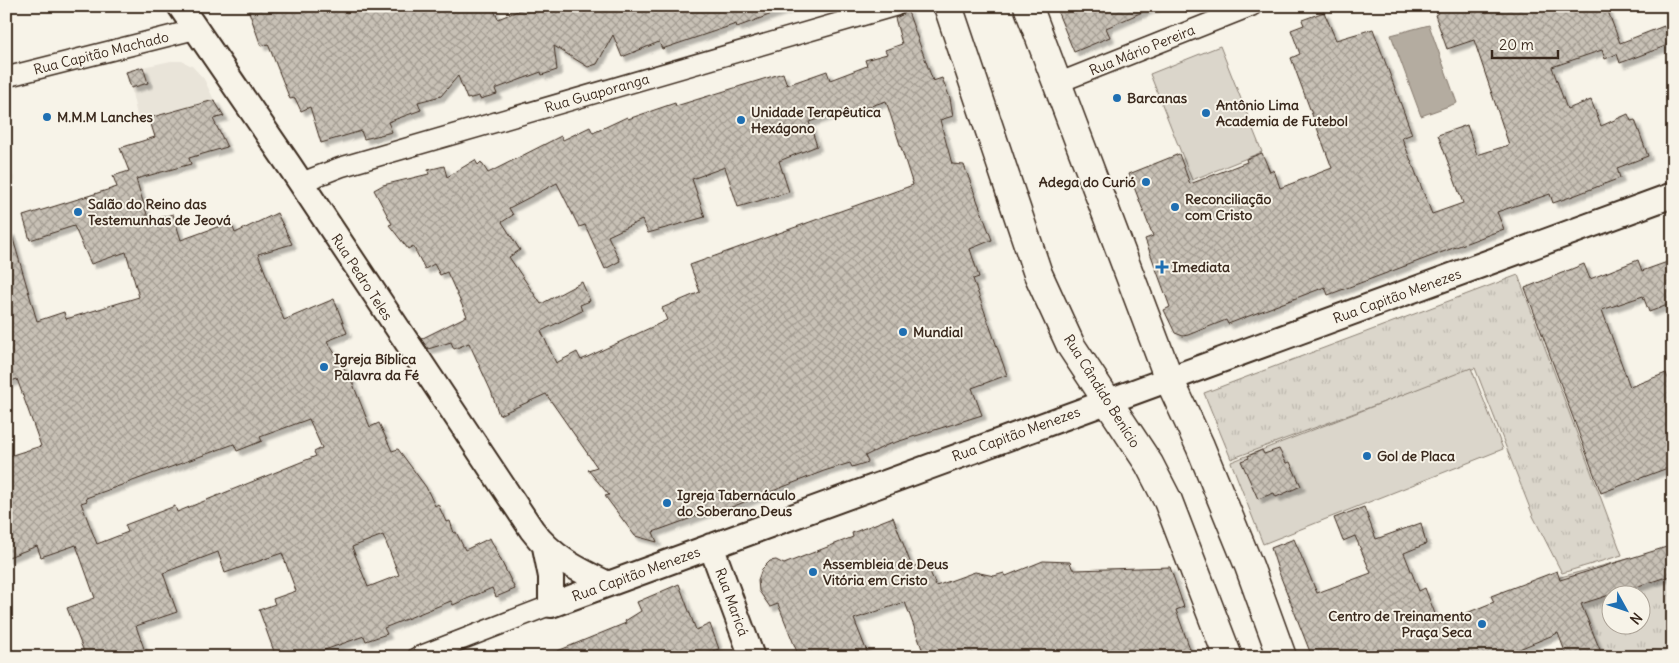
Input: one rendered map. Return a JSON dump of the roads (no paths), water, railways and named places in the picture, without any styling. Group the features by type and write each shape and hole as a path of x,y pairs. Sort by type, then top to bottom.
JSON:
{"main road":[{"name":"Rua Cândido Benício","path":"948,6 1046,292 1071,346 1149,464 1168,501 1228,657"},
{"path":"1028,6 1169,378 1232,523 1282,657"}],"street":[{"name":"Rua Pedro Teles","path":"180,6 545,547 570,565 608,584"},
{"name":"Rua Guaporanga","path":"300,183 341,167 896,6"},
{"name":"Rua Mário Pereira","path":"1058,83 1252,6"},
{"name":"Rua Capitão Machado","path":"6,77 196,29"},
{"name":"Rua Capitão Menezes","path":"417,657 608,584 1673,195"},
{"name":"Rua Maricá","path":"712,546 752,657"},
{"name":"Rua Pedro Teles","path":"545,547 551,576 551,605"}],"place":[{"name":"Barcanas","path":"1117,98"},
{"name":"Antônio Lima Academia de Futebol","path":"1206,113"},
{"name":"M.M.M Lanches","path":"47,117"},
{"name":"Unidade Terapêutica Hexágono","path":"741,120"},
{"name":"Adega do Curió","path":"1146,182"},
{"name":"Reconciliação com Cristo","path":"1175,207"},
{"name":"Salão do Reino das Testemunhas de Jeová","path":"78,212"},
{"name":"Imediata","path":"1162,267"},
{"name":"Mundial","path":"903,332"},
{"name":"Igreja Bíblica Palavra da Fé","path":"324,367"},
{"name":"Gol de Placa","path":"1367,456"},
{"name":"Igreja Tabernáculo do Soberano Deus","path":"667,503"},
{"name":"Assembleia de Deus Vitória em Cristo","path":"813,572"},
{"name":"Centro de Treinamento Praça Seca","path":"1482,624"}]}
